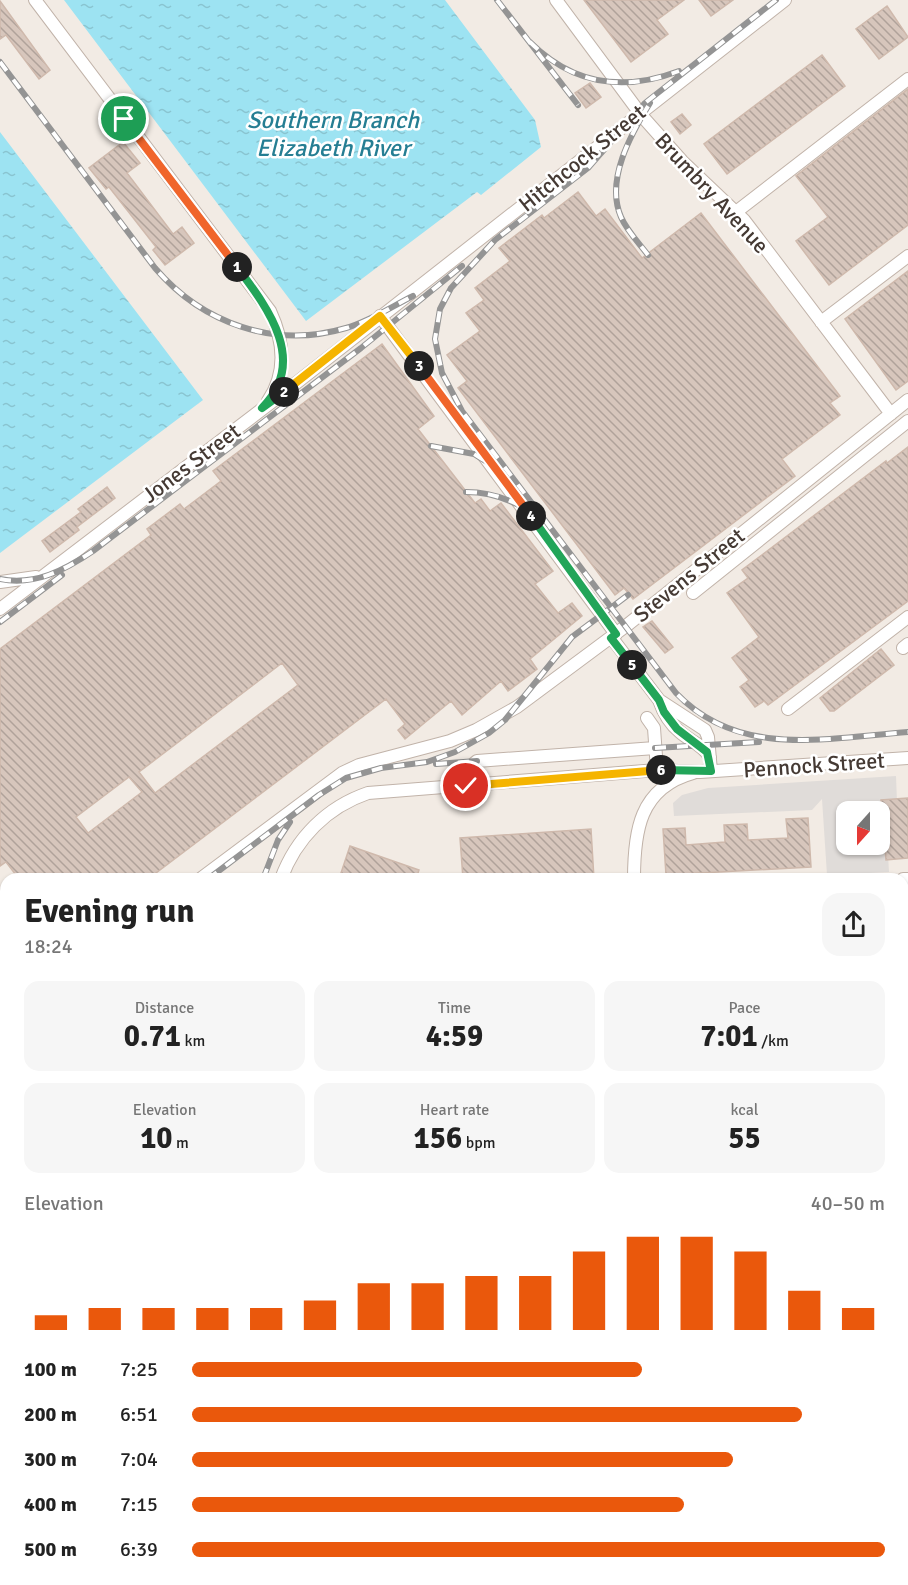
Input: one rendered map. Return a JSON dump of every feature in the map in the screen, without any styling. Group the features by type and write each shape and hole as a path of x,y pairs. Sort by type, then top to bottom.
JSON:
{"street":[{"path":"34,0 270,311 280,338 282,360 275,390 262,408"},
{"name":"Brumbry Avenue","path":"556,0 639,112 682,161 736,212 891,414"},
{"name":"Hitchcock Street","path":"380,316 785,0"},
{"path":"736,212 908,79"},
{"path":"821,322 908,256"},
{"path":"380,316 659,700 705,730 710,757 705,771 681,777 666,787 644,812 635,837 634,873"},
{"name":"Jones Street","path":"0,609 380,316"},
{"name":"Stevens Street","path":"208,873 342,773 359,765 425,749 476,730 517,707 613,636 908,400"},
{"name":"Stevens Street","path":"693,593 908,421"},
{"path":"0,582 33,578 60,562"},
{"path":"788,709 908,617"},
{"path":"647,718 654,728 657,770"},
{"path":"466,786 465,771 477,761 656,748"},
{"name":"Pennock Street","path":"284,873 294,851 311,829 329,813 368,793 657,770 705,771 908,758"}],"shaded area":[{"path":"896,776 897,802 836,801 836,855 888,855 889,872 827,873 822,799 812,810 674,816 673,803 682,795 708,788"}],"water":[{"name":"Southern Branch Elizabeth River","path":"64,0 445,0 535,120 541,147 481,195 477,192 306,321"},
{"path":"0,132 203,400 0,553"}],"building":[{"path":"584,0 684,0 657,20 668,34 631,62"},
{"path":"699,0 733,0 711,16"},
{"path":"0,1 50,70 39,79 6,35 0,39"},
{"path":"887,6 908,37 879,59 856,29"},
{"path":"822,55 845,86 727,174 704,144"},
{"path":"590,83 601,97 586,108 575,93"},
{"path":"908,89 908,225 829,285 796,241 828,217 796,176"},
{"path":"682,114 691,125 680,134 671,122"},
{"path":"123,142 140,163 127,173 173,234 182,227 194,243 165,265 153,250 156,247 109,187 106,189 89,168"},
{"path":"578,192 596,216 605,209 642,258 701,213 840,396 830,403 840,415 782,459 795,476 633,599 624,588 615,595 458,388 467,381 447,355 480,331 466,313 484,300 475,288 510,261 499,248 542,215 544,218"},
{"path":"908,271 908,381 896,390 845,319"},
{"path":"382,344 434,416 418,429 475,503 481,499 490,511 501,503 553,571 535,584 558,613 572,603 582,616 530,659 537,669 508,691 501,681 462,715 451,701 405,739 398,730 405,724 386,699 156,873 14,873 6,862 0,866 0,649 151,535 147,529 180,504 184,509 221,481 213,471","holes":["282,663 298,685 155,793 139,772","129,777 142,792 88,833 76,817"]},
{"path":"908,447 908,601 768,705 764,701 755,707 740,687 749,680 732,658 759,637 727,593 748,578 742,570 886,461 887,463"},
{"path":"107,487 115,498 77,527 79,530 50,552 42,541 81,512 78,509"},
{"path":"652,621 673,647 665,653 643,627"},
{"path":"881,649 894,665 834,711 830,711 820,698"},
{"path":"908,798 908,858 886,860 886,855 890,855 890,801 881,800"},
{"path":"808,818 811,867 666,873 663,829 685,828 686,845 725,842 724,825 747,824 748,840 788,838 786,819"},
{"path":"591,829 594,873 463,873 460,838"},
{"path":"350,846 419,870 418,873 341,873"}],"railway":[{"path":"497,0 578,105"},
{"path":"776,0 645,103 588,168 495,240 451,288 440,309 435,339 442,373 462,411 676,693 701,714 727,728 756,736 785,740 816,740 908,732"},
{"path":"530,42 564,68 581,76 600,80 638,81 658,78 679,71"},
{"path":"0,62 155,268 174,288 195,304 242,327 267,333 293,335 319,334 346,328 364,322 413,296"},
{"path":"648,255 621,217 616,188 622,158 650,103"},
{"path":"0,579 13,581 49,575 93,551 361,348 462,266"},
{"path":"431,446 474,454 503,472"},
{"path":"466,492 504,498 538,517"},
{"path":"0,622 62,575"},
{"path":"216,873 319,795 346,778 381,768 427,762 455,752 489,733 505,720 572,637 628,595"},
{"path":"655,748 759,742"},
{"path":"436,764 477,761"},
{"path":"265,873 278,840 290,822"}],"route":[{"path":"124,119 270,311 280,338 282,360 275,390 262,408 380,316 525,508 616,634 611,638 659,700 666,715 680,732 705,749 710,757 711,771 657,770 466,786"}]}
